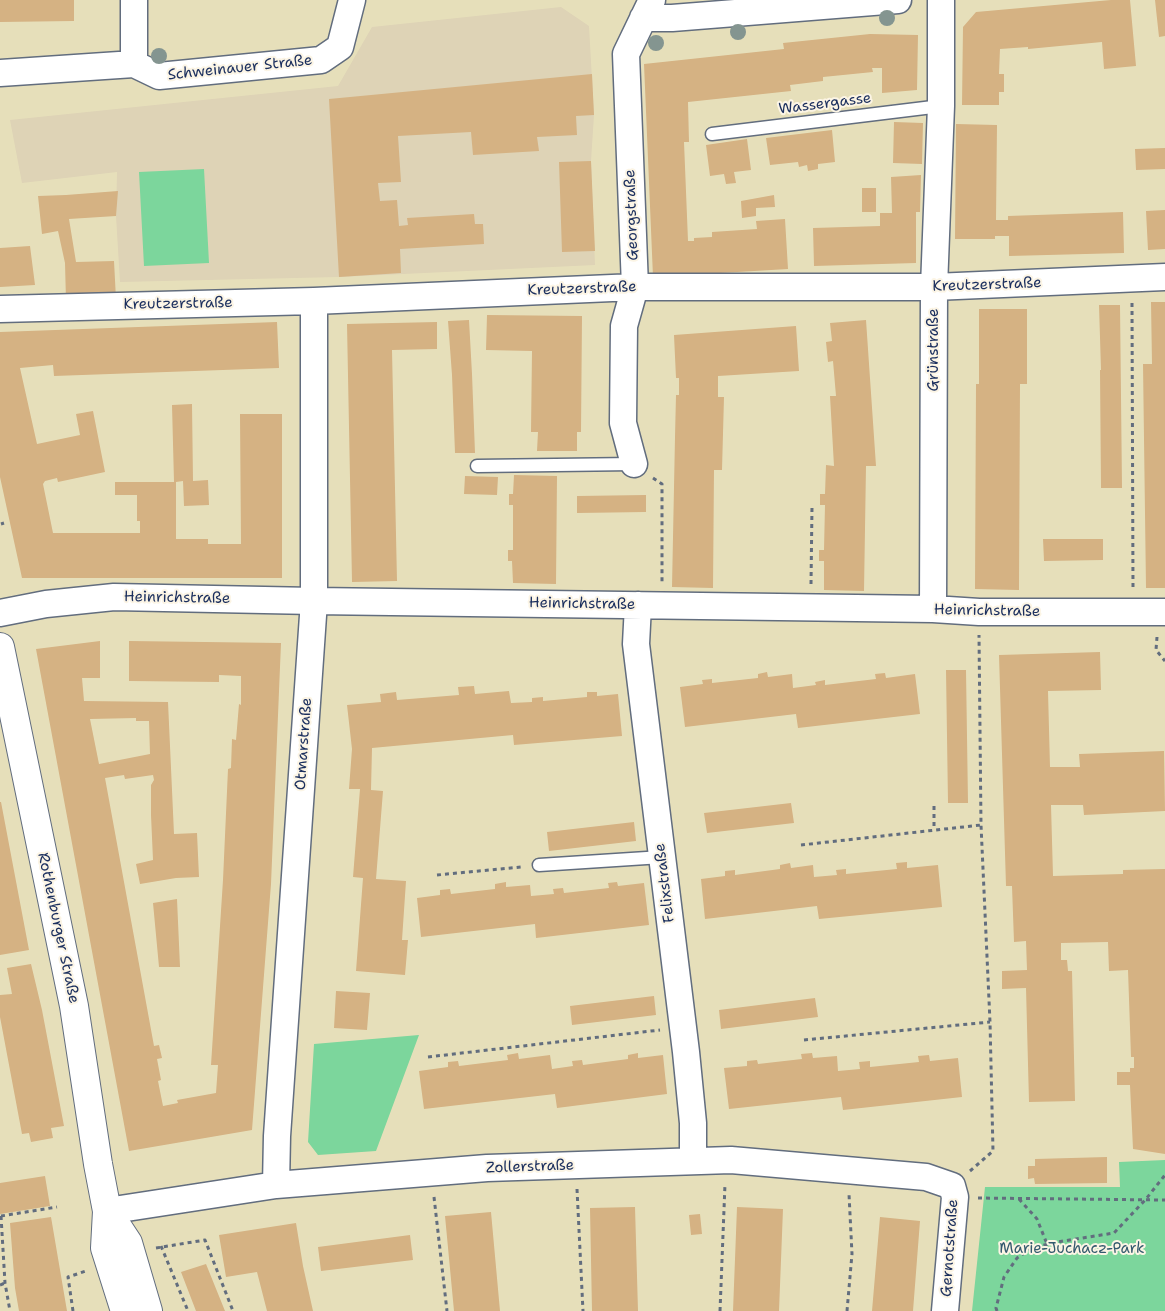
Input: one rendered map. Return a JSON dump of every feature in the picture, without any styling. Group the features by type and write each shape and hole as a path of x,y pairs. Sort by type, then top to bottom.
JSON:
{"main road":[{"name":"Rothenburger Straße","path":"0,647 74,1006 107,1211 105,1248 125,1311"},
{"name":"Rothenburger Straße","path":"107,1211 128,1243 148,1311"}],"street":[{"path":"134,0 134,64"},
{"name":"Schweinauer Straße","path":"0,74 134,64 159,76 321,60 340,47 352,0"},
{"path":"647,9 672,18 898,0"},
{"name":"Grünstraße","path":"933,609 934,287 941,106 941,0"},
{"name":"Georgstraße","path":"634,464 623,423 624,326 636,287 626,54 647,9"},
{"name":"Kreutzerstraße","path":"0,308 314,301 636,287 934,287 1165,277"},
{"name":"Otmarstraße","path":"276,1185 278,1126 314,601 314,301"},
{"name":"Heinrichstraße","path":"0,613 46,604 114,597 933,609 979,612 1165,612"},
{"name":"Felixstraße","path":"650,605 636,644 683,1027 693,1123 693,1161"},
{"name":"Zollerstraße","path":"107,1211 276,1185 487,1168 725,1160 926,1177 954,1191"},
{"name":"Gernotstraße","path":"945,1311 954,1191"}],"lane":[{"name":"Wassergasse","path":"712,134 941,106"},
{"path":"477,466 634,464"},
{"path":"539,865 662,857"}],"path":[{"path":"1132,279 1133,612"},
{"path":"634,464 662,484 650,605"},
{"path":"810,607 812,507"},
{"path":"954,1191 993,1151 990,1022 981,825 979,612"},
{"path":"934,806 934,830"},
{"path":"801,845 981,825"},
{"path":"437,875 539,865"},
{"path":"804,1040 990,1022"},
{"path":"428,1057 683,1027"},
{"path":"720,1311 725,1160"},
{"path":"576,1165 583,1311"},
{"path":"847,1311 852,1254 849,1201 851,1171"},
{"path":"431,1173 447,1311"},
{"path":"997,1311 996,1308 1004,1277 1017,1258 1032,1248 1114,1233 1146,1199 1165,1175"},
{"path":"954,1191 1019,1199 1165,1200"},
{"path":"1019,1199 1037,1220 1048,1244"},
{"path":"10,1311 5,1283 0,1216 57,1207"},
{"path":"188,1311 161,1246 205,1240 233,1311"},
{"path":"68,1277 73,1311"},
{"path":"0,1285 5,1283"}],"shaded area":[{"path":"561,7 589,26 594,115 591,161 595,265 339,277 120,282 116,216 117,172 22,183 10,120 338,86 372,27"}],"green space":[{"path":"204,169 209,263 144,266 139,172"},
{"path":"419,1035 376,1151 318,1155 308,1142 314,1044"},
{"name":"Marie-Juchacz-Park","path":"1165,1160 1165,1311 972,1311 985,1187 1120,1187 1119,1162"}],"building":[{"path":"0,0 74,0 74,21 0,22"},
{"path":"1130,0 1136,66 1104,69 1102,42 1028,49 1028,47 1000,49 999,74 1004,74 1004,92 999,92 999,105 962,105 963,27 976,12"},
{"path":"1155,0 1165,0 1165,36 1159,37"},
{"path":"870,34 918,35 917,90 882,93 882,68 872,68 873,72 823,77 823,81 790,85 791,91 688,102 689,142 684,142 688,241 694,241 694,238 712,237 712,232 757,229 756,221 785,219 788,269 653,277 644,64 784,49 783,43"},
{"path":"592,74 594,115 576,116 577,135 537,137 539,151 473,155 471,132 398,136 401,182 378,183 380,201 397,200 399,226 408,225 407,218 474,214 475,224 483,224 484,244 400,249 401,273 339,277 329,99"},
{"path":"894,122 923,123 922,164 893,163"},
{"path":"956,124 997,125 996,220 1008,220 1008,216 1123,212 1124,253 1009,256 1009,236 995,236 995,239 955,239"},
{"path":"832,130 835,162 818,164 818,169 808,171 807,165 799,167 798,162 770,165 766,138"},
{"path":"747,139 751,170 734,172 736,183 726,184 724,174 710,176 706,145"},
{"path":"1165,148 1165,169 1136,170 1135,149"},
{"path":"591,161 595,251 562,252 559,162"},
{"path":"921,175 920,212 916,212 916,263 814,266 813,228 880,226 880,213 892,213 891,177"},
{"path":"862,188 876,188 876,212 862,212"},
{"path":"118,191 116,216 69,219 76,262 114,261 116,299 66,301 65,263 58,231 42,234 38,196"},
{"path":"774,195 775,207 756,208 756,216 742,218 741,201"},
{"path":"1165,210 1165,249 1148,250 1146,211"},
{"path":"30,246 35,285 0,287 0,248"},
{"path":"1151,302 1165,302 1165,588 1146,588 1143,364 1152,364"},
{"path":"1099,305 1120,305 1122,488 1101,488"},
{"path":"979,309 1027,309 1027,384 1020,384 1019,590 975,589 976,384 979,384"},
{"path":"487,315 582,316 581,432 577,432 577,451 537,451 538,432 531,432 532,351 486,350"},
{"path":"469,320 475,453 455,453 448,321"},
{"path":"866,320 876,466 866,466 864,591 824,590 824,561 819,561 819,550 824,550 825,505 820,505 820,494 825,494 826,465 834,466 830,396 836,396 833,361 828,362 826,342 832,341 830,323"},
{"path":"277,322 279,368 54,376 53,365 20,368 37,444 80,435 76,414 93,411 105,472 58,482 57,478 45,481 43,484 53,533 140,533 140,521 137,521 137,495 115,495 115,482 174,482 172,405 192,404 193,481 208,480 209,505 184,506 183,481 176,482 176,539 208,539 208,544 241,544 240,414 282,414 282,578 22,578 0,477 0,332"},
{"path":"437,322 437,349 392,350 397,581 352,582 347,324"},
{"path":"796,326 799,371 718,376 718,397 724,397 722,470 714,470 713,588 672,587 676,395 679,395 679,378 676,378 674,335"},
{"path":"514,475 557,476 556,584 513,583 512,561 508,561 508,550 513,550 513,505 509,505 509,494 513,494"},
{"path":"465,476 498,477 497,495 464,494"},
{"path":"646,495 646,512 577,513 577,496"},
{"path":"1043,539 1103,539 1103,560 1044,561"},
{"path":"100,641 100,678 82,678 84,701 168,702 174,834 197,833 199,877 176,878 140,884 136,864 153,860 151,785 154,780 153,775 125,779 124,775 105,778 154,1046 159,1045 162,1058 157,1059 161,1080 158,1081 163,1106 178,1103 177,1100 216,1093 218,1065 211,1065 228,769 231,768 232,739 236,740 239,704 241,705 241,676 219,675 219,682 129,681 129,641 281,643 271,884 252,1130 129,1151 36,649","holes":["136,718 136,721 149,721 150,754 99,764 90,719"]},
{"path":"1100,652 1101,690 1048,691 1050,767 1080,767 1079,754 1164,751 1165,811 1084,815 1083,805 1051,805 1053,876 1123,874 1123,870 1165,869 1165,1154 1133,1149 1130,1085 1117,1085 1117,1072 1130,1072 1130,1068 1134,1068 1134,1057 1131,1057 1128,970 1109,971 1108,942 1061,943 1061,960 1067,960 1068,971 1072,971 1075,1101 1029,1102 1026,988 1002,989 1002,971 1027,970 1026,941 1014,942 1012,886 1006,886 999,655"},
{"path":"946,670 966,670 968,803 948,803"},
{"path":"767,672 768,677 792,674 793,688 816,685 815,682 825,680 825,685 876,679 875,674 885,673 886,678 915,674 920,714 798,728 796,714 685,727 680,687 703,684 702,680 712,679 712,683 758,678 758,674"},
{"path":"474,686 475,694 509,691 511,703 532,702 532,698 543,697 543,701 587,697 587,692 597,692 597,696 618,694 622,736 514,745 513,735 372,748 371,790 383,791 376,879 406,881 402,940 408,940 405,975 356,971 363,878 353,877 360,789 349,789 352,749 347,705 381,702 380,694 396,692 397,700 459,695 458,687"},
{"path":"0,802 29,950 0,955"},
{"path":"791,803 794,823 707,833 704,813"},
{"path":"634,822 636,841 549,851 547,832"},
{"path":"907,862 907,868 938,865 942,907 819,919 817,906 705,919 701,879 725,876 725,871 735,870 735,875 780,869 780,865 790,863 791,868 813,865 814,877 837,875 836,870 846,869 846,874 897,869 896,863"},
{"path":"506,882 506,887 530,885 531,896 554,894 553,889 563,888 564,893 609,888 608,883 617,882 618,886 644,883 649,925 536,938 535,924 421,937 417,898 440,895 440,890 450,889 451,894 495,889 495,884"},
{"path":"177,899 180,967 159,967 153,903"},
{"path":"31,964 42,1010 64,1126 51,1128 53,1138 31,1142 29,1133 22,1134 0,1017 0,995 12,994 7,968"},
{"path":"336,991 370,993 367,1030 334,1028"},
{"path":"654,996 656,1015 572,1025 570,1006"},
{"path":"815,998 818,1017 721,1029 719,1010"},
{"path":"518,1053 519,1059 550,1055 552,1069 573,1066 572,1061 582,1060 583,1065 628,1059 628,1055 638,1053 638,1058 663,1055 667,1094 557,1108 555,1094 424,1109 419,1071 448,1067 448,1062 458,1061 459,1066 508,1060 507,1055"},
{"path":"812,1053 813,1058 837,1056 838,1071 860,1069 859,1062 870,1061 870,1067 919,1062 918,1056 929,1055 930,1061 958,1058 962,1097 843,1110 841,1097 729,1109 724,1068 747,1066 747,1061 757,1060 758,1064 802,1059 801,1054"},
{"path":"1107,1157 1107,1183 1035,1184 1034,1178 1028,1179 1028,1166 1035,1166 1035,1159"},
{"path":"45,1176 50,1206 0,1214 0,1183"},
{"path":"635,1207 638,1311 592,1311 590,1208"},
{"path":"737,1207 783,1209 779,1311 733,1311"},
{"path":"491,1212 500,1311 454,1311 445,1216"},
{"path":"700,1214 702,1234 691,1235 689,1215"},
{"path":"51,1217 67,1311 19,1311 15,1288 10,1223"},
{"path":"880,1217 920,1221 913,1311 872,1311"},
{"path":"296,1223 313,1311 267,1311 257,1272 226,1277 219,1235"},
{"path":"410,1235 413,1260 321,1271 318,1247"},
{"path":"206,1264 225,1311 196,1311 181,1272"}]}
